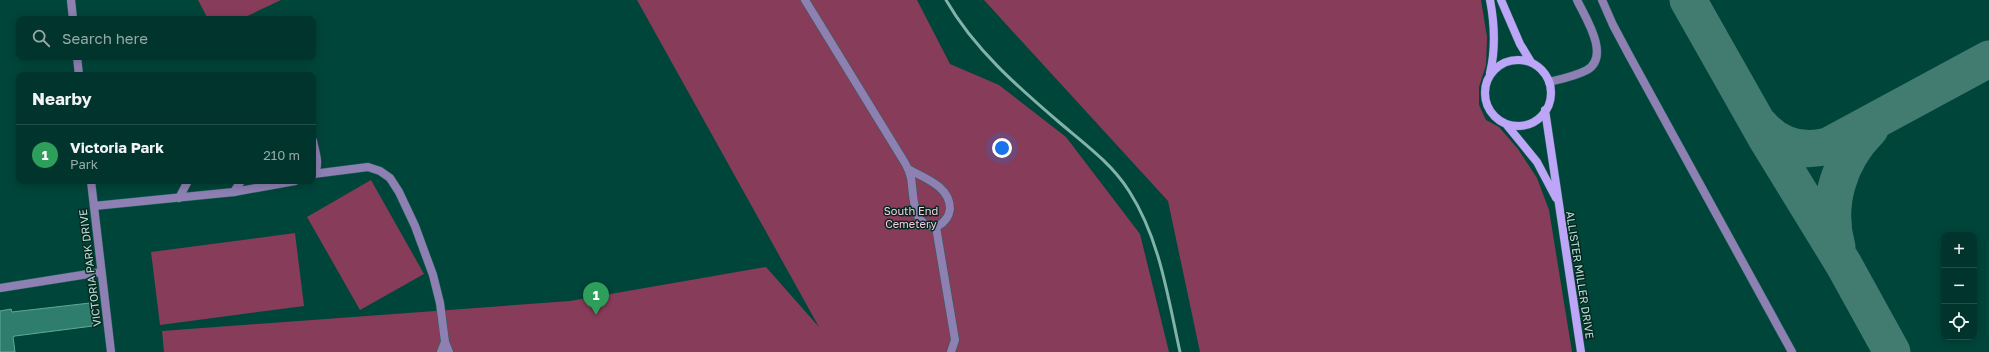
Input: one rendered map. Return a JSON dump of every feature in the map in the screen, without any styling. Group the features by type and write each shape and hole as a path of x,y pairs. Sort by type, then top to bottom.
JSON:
{"street":[{"path":"71,0 73,16"},
{"path":"805,0 908,169 916,212 927,224 936,226 946,221 950,206 946,195 928,178 908,169"},
{"path":"1490,0 1495,31 1495,53 1484,93 1486,103 1497,119 1506,124 1524,125 1532,122 1545,110 1550,97 1549,82 1545,74 1531,62 1520,44 1501,0"},
{"path":"1549,82 1588,69 1595,62 1598,53 1596,41 1577,0"},
{"path":"1602,0 1619,37 1792,352"},
{"path":"77,60 79,72"},
{"path":"1490,74 1498,66 1508,61 1520,60 1531,62"},
{"name":"ALLISTER MILLER DRIVE","path":"1545,110 1556,177 1557,201 1581,352"},
{"name":"ALLISTER MILLER DRIVE","path":"1506,124 1537,162 1557,201"},
{"path":"316,155 318,165 316,169"},
{"path":"316,175 368,167 380,171 390,178 399,192 415,226 433,275 440,303 445,342 449,352"},
{"name":"VICTORIA PARK DRIVE","path":"91,184 111,352"},
{"path":"179,198 186,184"},
{"path":"234,192 239,184"},
{"path":"94,206 234,192 278,184"},
{"path":"936,226 955,340 951,352"},
{"path":"0,288 101,272"},
{"path":"441,352 445,342"}],"green space":[{"path":"198,0 281,0 247,16 206,16"},
{"name":"South End Cemetery","path":"637,0 917,0 950,64 999,85 1066,137 1140,234 1169,352 164,352 162,331 570,301 766,267 819,327"},
{"path":"984,0 1481,0 1487,37 1486,65 1479,87 1479,105 1486,120 1499,127 1518,149 1537,178 1549,210 1572,352 1200,352 1168,201"},
{"path":"371,180 424,274 360,310 307,217"},
{"path":"295,233 304,306 160,325 151,252"}],"building":[{"path":"90,303 93,326 15,336 13,337 15,352 0,352 0,311 11,309 12,312"}],"taxiway":[{"path":"1688,0 1765,136 1844,265 1892,352"},
{"path":"1760,125 1774,138 1791,146 1809,149 1828,146 1989,59"},
{"path":"1837,247 1833,215 1837,184 1850,154 1870,129"}],"railway":[{"path":"946,0 957,18 983,51 1028,95 1098,155 1115,172 1129,191 1140,209 1156,249 1167,290 1180,352"}],"place":[{"name":"Victoria Park","path":"596,315"}]}
